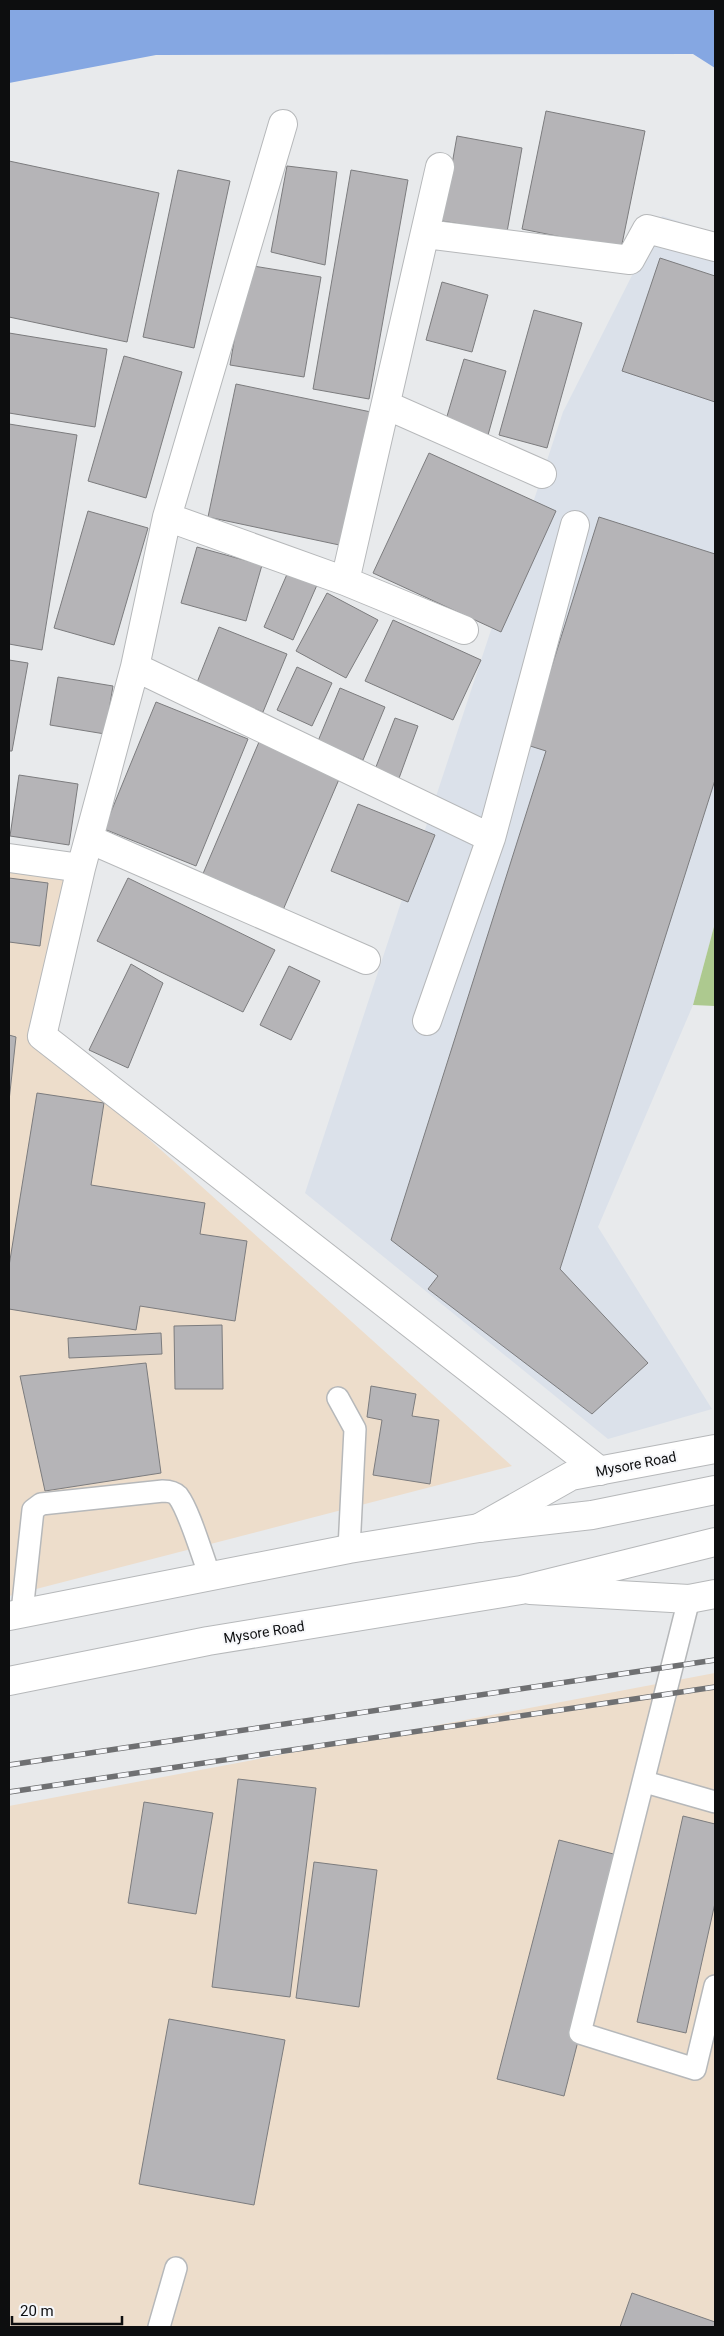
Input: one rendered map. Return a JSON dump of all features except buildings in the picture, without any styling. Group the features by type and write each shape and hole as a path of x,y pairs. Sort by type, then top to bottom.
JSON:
{"main road":[{"path":"283,124 167,517 135,667 80,868 42,1036 600,1471"},
{"path":"345,581 440,167"},
{"path":"426,234 630,260 647,229 715,247"},
{"path":"386,405 542,474"},
{"path":"167,517 345,581 464,630"},
{"path":"427,1021 491,838 575,525"},
{"path":"135,667 491,838"},
{"path":"89,839 366,960"},
{"path":"9,858 80,868"},
{"name":"Mysore Road","path":"479,1528 571,1476 715,1449"},
{"name":"Mysore Road","path":"15,1614 348,1549 479,1528 592,1515 715,1490"},
{"name":"Mysore Road","path":"9,1681 208,1641 521,1590 715,1542"},
{"name":"Mysore Road","path":"521,1590 702,1597"}],"lane":[{"path":"338,1398 355,1429 348,1549"},
{"path":"15,1614 33,1510 41,1504 164,1490 172,1492 177,1495 186,1514 210,1576"},
{"path":"702,1597 645,1782 580,2033 694,2069 715,1986"},
{"path":"645,1782 715,1802"},
{"path":"159,2327 176,2268"}],"shaded area":[{"path":"662,216 715,233 715,923 693,1005 598,1227 712,1409 608,1439 305,1193 563,412"},
{"path":"9,865 71,873 50,1050 512,1466 9,1596"},
{"path":"715,1673 715,2327 9,2327 9,1806"}],"green space":[{"path":"715,923 715,1006 693,1005"}],"water":[{"path":"9,9 715,9 715,68 693,54 156,55 9,83"}],"railway":[{"path":"9,1765 715,1660"},
{"path":"9,1792 715,1687"}]}
